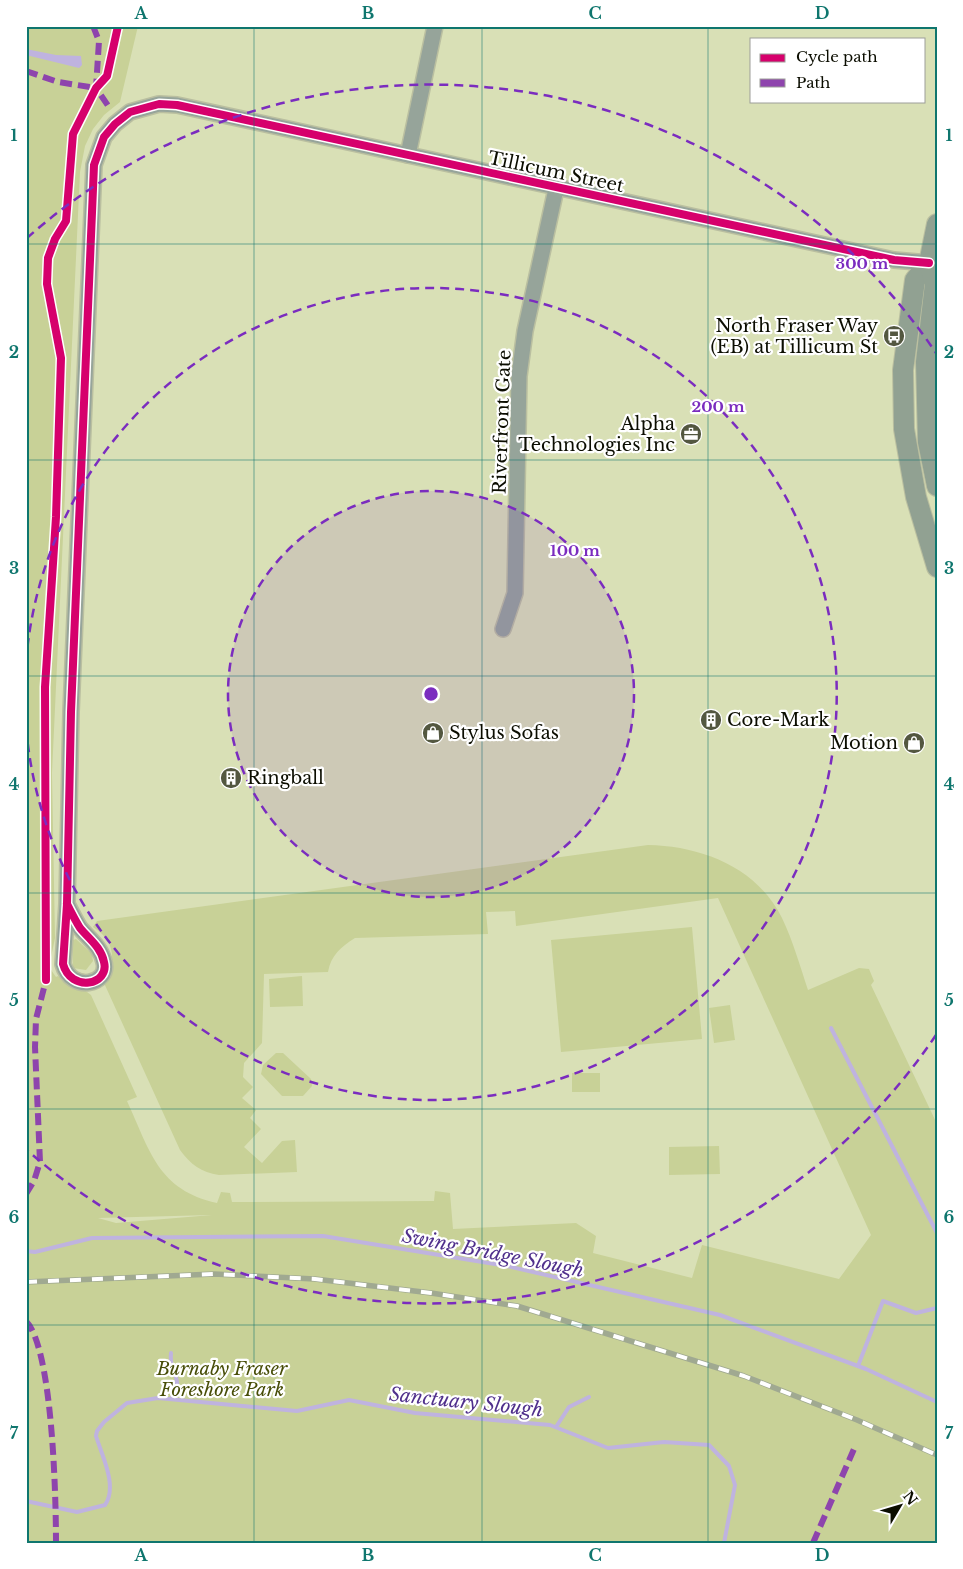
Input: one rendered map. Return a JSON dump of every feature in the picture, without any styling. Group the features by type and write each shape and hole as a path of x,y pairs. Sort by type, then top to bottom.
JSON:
{"street":[{"path":"408,155 435,26"},
{"name":"Tillicum Street","path":"67,904 79,926 101,951 105,967 103,973 93,982 87,984 74,981 65,971 63,964 67,904 71,712 94,165 104,137 130,112 159,104 177,105 556,189 894,260 929,263"},
{"name":"Riverfront Gate","path":"503,629 515,593 519,376 525,331 556,189"},
{"path":"937,224 929,263 935,284 926,362 928,442 937,486"},
{"path":"929,263 915,280 903,370 904,429 916,497 937,567"}],"green space":[{"name":"Burnaby Fraser Foreshore Park","path":"26,26 138,26 120,102 104,115 93,129 85,146 80,172 52,773 55,938 49,967 56,977 58,976 91,995 137,1097 127,1101 150,1152 158,1166 169,1178 181,1189 197,1197 217,1203 221,1192 230,1193 232,1202 434,1201 435,1191 450,1193 453,1229 576,1223 596,1236 593,1253 692,1278 702,1245 839,1279 871,1235 718,898 516,926 515,911 486,912 488,934 355,938 337,952 329,966 328,972 264,974 262,1043 244,1063 243,1077 253,1087 242,1098 256,1110 250,1118 261,1129 244,1147 262,1163 282,1141 295,1140 297,1172 219,1175 202,1170 192,1164 184,1155 180,1150 104,983 111,967 112,952 106,938 93,927 97,921 648,845 668,846 707,855 743,873 758,885 771,900 782,918 808,990 859,968 869,969 874,981 871,985 937,1124 937,1543 26,1543","holes":["212,1215 116,1223 98,1218"]},
{"path":"692,927 702,1039 561,1052 551,940"},
{"path":"76,939 92,954 93,961 86,970 73,968 72,942"},
{"path":"302,976 303,1006 270,1007 269,979"},
{"path":"730,1005 735,1040 714,1043 709,1008"},
{"path":"276,1053 283,1053 311,1079 312,1086 303,1096 282,1096 261,1074 263,1065"},
{"path":"572,1073 600,1073 600,1092 572,1092"},
{"path":"719,1146 720,1174 669,1175 669,1147"}],"shaded area":[{"path":"26,49 56,55 81,56 82,65 79,68 26,55"}],"waterway":[{"path":"831,1028 937,1233"},
{"name":"Swing Bridge Slough","path":"26,1251 35,1252 92,1238 323,1236 507,1266 720,1315 866,1369 937,1402"},
{"path":"858,1366 883,1301 916,1313 937,1308"},
{"path":"171,1353 177,1386 171,1399"},
{"path":"556,1427 569,1407 589,1397"},
{"name":"Sanctuary Slough","path":"26,1501 77,1512 105,1505 110,1489 108,1471 96,1436 97,1431 104,1422 127,1403 158,1398 297,1411 349,1400 415,1413 550,1425 608,1448 664,1442 709,1445 729,1466 735,1485 724,1543"}],"railway":[{"path":"26,1282 214,1274 315,1279 517,1306 744,1376 857,1420 937,1455"}],"marked path":[{"path":"93,26 99,41 96,88 111,110"},
{"path":"26,71 58,82 96,88"},
{"path":"26,1194 34,1181 40,1162 35,1047 36,1019 46,980"},
{"path":"26,1321 35,1337 42,1362 47,1392 54,1462 56,1543"},
{"path":"813,1543 854,1449"}],"cycle path":[{"path":"46,980 45,687 56,517 61,358 47,284 48,258 55,239 66,221 73,134 96,88 107,76 118,26"},
{"path":"67,904 80,928 97,948 104,962 104,970 96,980 81,982 74,979 67,973 63,964 67,904 71,712 94,165 104,137 115,124 130,112 159,104 177,105 894,260 929,263"}],"place":[{"name":"North Fraser Way (EB) at Tillicum St","path":"894,336"},
{"name":"Alpha Technologies Inc","path":"691,434"},
{"name":"Core-Mark","path":"711,720"},
{"name":"Stylus Sofas","path":"433,733"},
{"name":"Motion","path":"914,743"},
{"name":"Ringball","path":"231,778"}]}
